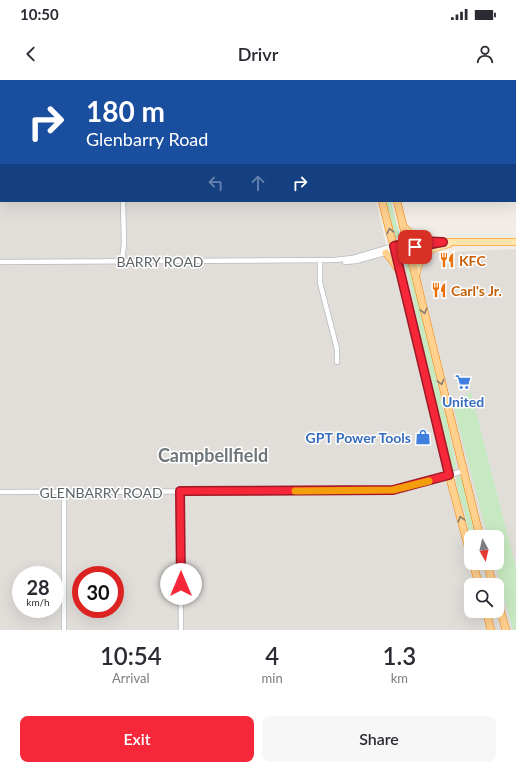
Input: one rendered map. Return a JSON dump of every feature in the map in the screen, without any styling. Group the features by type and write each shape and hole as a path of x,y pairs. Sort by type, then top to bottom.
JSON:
{"highway":[{"path":"382,202 403,278 449,475 464,531"},
{"path":"397,202 478,530"},
{"path":"386,253 403,278"},
{"path":"488,618 491,630"},
{"path":"503,618 506,630"}],"main road":[{"path":"403,226 413,236 423,241"},
{"name":"BARRY ROAD","path":"395,248 423,241 516,242"},
{"name":"BARRY ROAD","path":"408,245 443,242"},
{"path":"416,278 425,252 456,242"}],"street":[{"path":"123,202 124,261"},
{"name":"BARRY ROAD","path":"0,262 356,261 386,253 395,248"},
{"name":"BARRY ROAD","path":"334,260 353,258 395,248"},
{"path":"320,260 320,283 337,349 337,362"},
{"name":"GLENBARRY ROAD","path":"0,492 393,490 463,471"},
{"path":"180,491 181,630"},
{"path":"64,492 64,630"}],"shaded area":[{"path":"0,202 376,202 391,267 428,253 516,249 516,630 0,630"}],"green space":[{"path":"386,202 391,202 400,237 396,238"},
{"path":"403,255 406,255 408,259 446,415 456,466 454,471 450,468"},
{"path":"471,392 516,568 516,630 513,630 504,596 504,578 499,578 497,570 504,570 504,530 486,530 453,405"},
{"path":"457,476 460,476 474,530 468,530 463,504 461,504 456,483"}],"slow traffic":[{"path":"295,491 400,490 429,481"}],"place":[{"name":"KFC","path":"447,260"},
{"name":"Carl's Jr.","path":"439,290"},
{"name":"United","path":"463,382"},
{"name":"GPT Power Tools","path":"423,437"}],"district":[{"name":"Campbellfield","path":"213,455"}],"route":[{"path":"181,584 180,491 400,490 449,475 394,246 418,241 443,242 415,247"}]}
